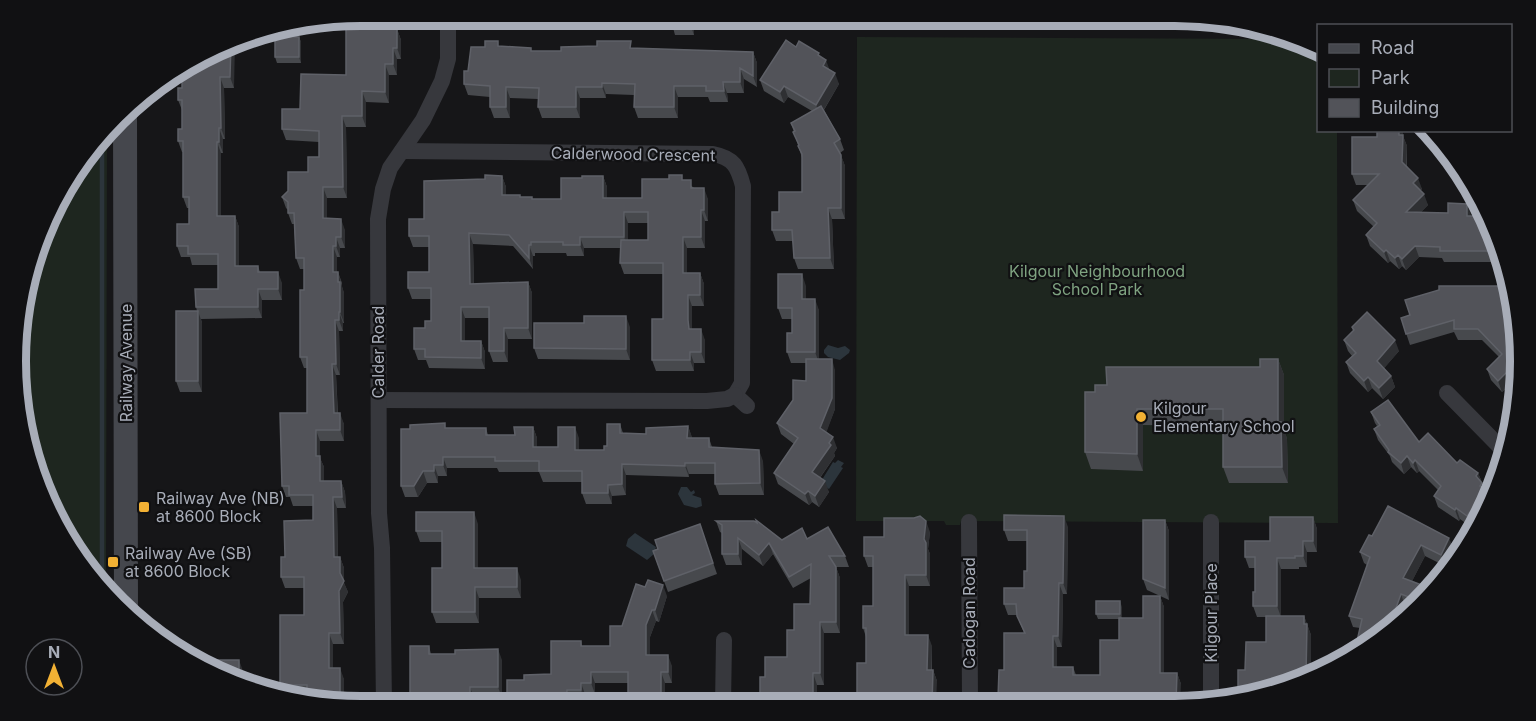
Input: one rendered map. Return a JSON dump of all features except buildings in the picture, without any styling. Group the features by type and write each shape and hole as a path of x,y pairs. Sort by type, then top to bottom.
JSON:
{"main road":[{"name":"Railway Avenue","path":"125,123 126,599"}],"street":[{"name":"Calder Road","path":"384,696 382,548 379,513 379,212 387,174 423,120 445,74 448,58 448,26"},
{"name":"Calderwood Crescent","path":"379,400 741,400 739,390 742,375 743,186 735,166 725,156 713,154 402,151"},
{"path":"1447,393 1499,446"},
{"name":"Cadogan Road","path":"969,522 970,696"},
{"name":"Kilgour Place","path":"1211,522 1211,694"},
{"path":"723,696 724,640"}],"green space":[{"name":"Kilgour Neighbourhood School Park","path":"857,37 1269,39 1317,57 1317,132 1337,132 1338,523 961,521 960,525 946,525 944,521 856,521"},
{"path":"107,142 106,577 70,528 43,468 28,404 26,339 32,295 51,232 70,193"}],"shaded area":[{"path":"828,345 838,348 845,346 850,350 840,360 828,357 824,353"},
{"path":"838,460 844,463 841,467 843,468 829,489 820,483 833,462"},
{"path":"681,487 687,487 691,492 694,490 695,493 692,495 701,498 702,506 696,508 684,505 678,494"},
{"path":"635,533 656,547 654,554 647,560 626,546 628,539"}],"waterway":[{"path":"102,148 102,572"}],"place":[{"name":"Kilgour Elementary School","path":"1141,417"},
{"name":"Railway Ave (NB) at 8600 Block","path":"144,507"},
{"name":"Railway Ave (SB) at 8600 Block","path":"113,562"}]}
